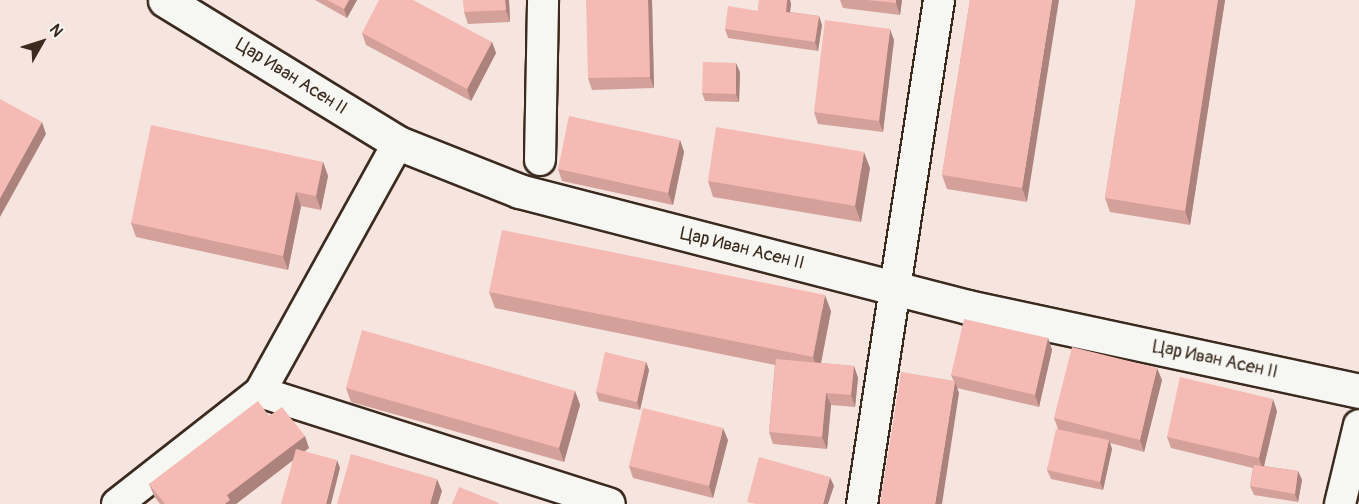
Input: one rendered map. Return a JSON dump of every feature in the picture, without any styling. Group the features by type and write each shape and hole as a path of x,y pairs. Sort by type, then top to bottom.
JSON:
{"street":[{"name":"Цар Иван Асен II","path":"165,0 398,143 519,191 897,289 1359,391"},
{"path":"540,160 543,0"},
{"path":"862,504 897,289 939,0"},
{"path":"117,504 260,392 398,143"},
{"path":"260,392 610,504"},
{"path":"1340,504 1359,425"}],"building":[{"path":"327,0 349,0 344,9"},
{"path":"379,0 413,0 492,42 467,89 362,33"},
{"path":"463,0 505,0 506,10 464,12"},
{"path":"586,0 648,0 650,77 588,78"},
{"path":"759,0 787,0 786,12 819,16 815,42 725,29 728,6 758,11"},
{"path":"867,0 896,0 896,3"},
{"path":"970,0 1052,0 1022,188 942,175"},
{"path":"1136,0 1218,0 1185,211 1105,198"},
{"path":"825,20 890,29 879,121 814,112"},
{"path":"703,62 736,63 736,94 702,93"},
{"path":"0,99 42,122 0,198"},
{"path":"569,116 680,140 668,193 558,169"},
{"path":"151,125 323,162 316,196 296,192 283,256 131,223"},
{"path":"716,127 864,152 855,206 708,181"},
{"path":"502,230 825,295 813,357 489,292"},
{"path":"964,319 1048,338 1035,395 951,375"},
{"path":"362,330 575,391 559,448 346,388"},
{"path":"1072,347 1157,368 1140,440 1054,418"},
{"path":"605,352 646,362 637,402 596,392"},
{"path":"776,359 854,366 851,395 826,393 822,437 769,432"},
{"path":"901,372 955,381 935,504 880,504"},
{"path":"1180,377 1273,399 1259,458 1167,437"},
{"path":"258,401 269,416 282,407 305,436 227,495 230,500 225,504 165,504 149,484"},
{"path":"643,408 723,428 709,486 629,466"},
{"path":"1056,429 1109,440 1100,482 1047,470"},
{"path":"296,449 337,460 326,504 281,504"},
{"path":"351,454 437,479 430,504 337,504"},
{"path":"759,457 830,477 823,504 747,502"},
{"path":"1254,465 1298,471 1295,494 1250,486"},
{"path":"459,487 499,503 452,504"}]}
